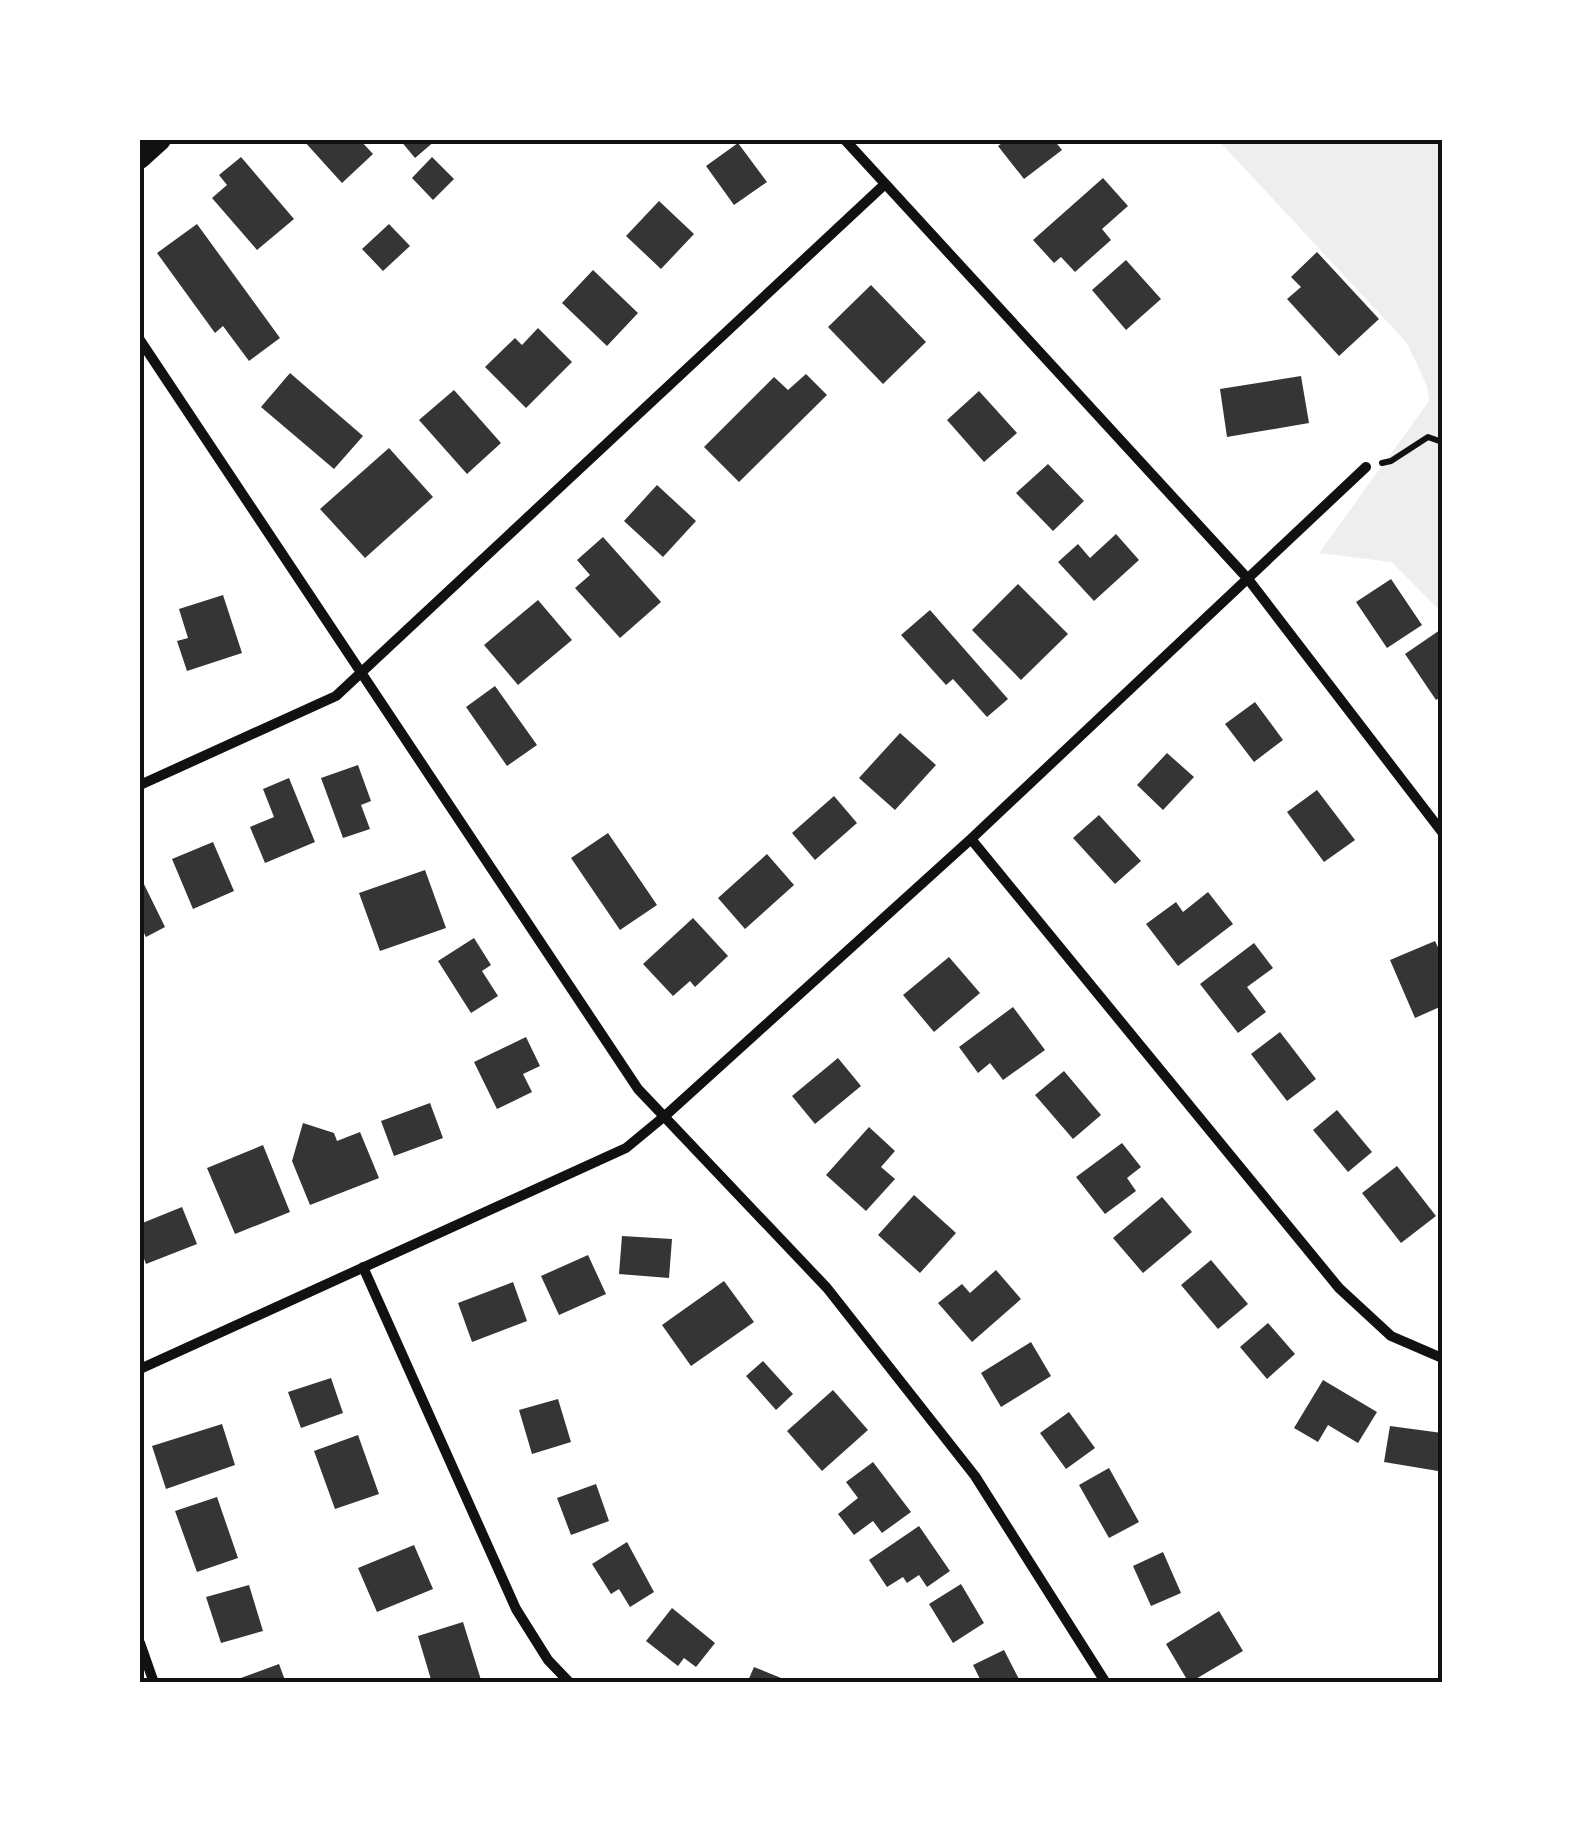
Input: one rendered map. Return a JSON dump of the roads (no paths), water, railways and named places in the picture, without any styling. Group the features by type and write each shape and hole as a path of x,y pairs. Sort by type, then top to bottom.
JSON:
{"main road":[{"path":"140,159 161,140"}],"street":[{"path":"845,140 1248,578 1442,832"},
{"path":"140,785 336,696 885,184"},
{"path":"140,340 638,1089 826,1288 976,1476 1106,1683"},
{"path":"140,1369 626,1148 971,839 1366,467"},
{"path":"971,839 1339,1288 1391,1336 1442,1358"},
{"path":"364,1267 516,1609 548,1660 570,1683"},
{"path":"140,1643 154,1683"}]}
